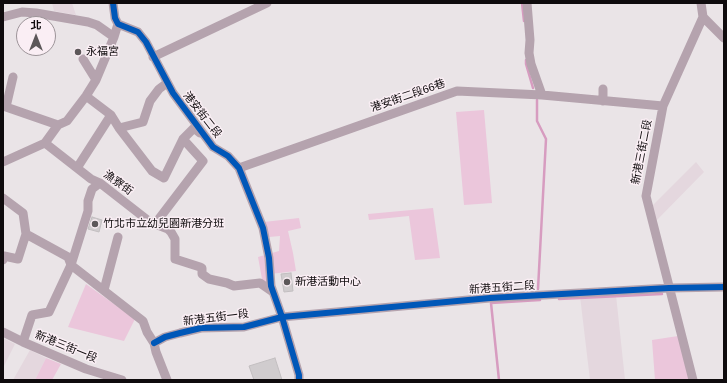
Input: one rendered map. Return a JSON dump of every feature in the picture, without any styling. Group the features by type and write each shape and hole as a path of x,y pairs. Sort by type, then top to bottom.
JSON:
{"street":[{"path":"3,162 45,143 58,125 67,121 86,96 96,80 118,24 115,18 113,3"},
{"path":"153,57 267,3"},
{"path":"527,3 530,40 529,53 531,64 542,95"},
{"path":"701,3 703,17 724,38"},
{"path":"3,17 22,12 88,22 97,25 114,37"},
{"name":"新港三街二段","path":"693,380 646,196 663,106 703,17"},
{"name":"港安街二段","path":"118,24 138,32 146,42 172,93 210,143 228,156 239,168 263,228 272,292 282,317 299,375 299,380"},
{"path":"83,60 96,80"},
{"path":"13,77 6,107 58,125"},
{"path":"119,128 143,122 150,101 159,89 167,83"},
{"path":"603,101 604,89"},
{"name":"港安街二段66巷","path":"239,168 457,91 542,95 663,106"},
{"path":"86,96 111,115 119,128 152,171 164,178 183,139 194,128 210,143 203,161 155,224"},
{"path":"77,168 111,115"},
{"path":"183,139 203,161"},
{"name":"漁寮街","path":"45,143 150,222 168,229 174,236 175,259 202,268 202,274 206,277 234,286 260,283 272,292"},
{"path":"23,342 32,315 49,312 71,265 88,211 88,201 92,190 100,183"},
{"path":"3,198 23,213 26,234 18,259 4,256 3,260"},
{"path":"26,234 68,257 71,265 143,321 147,332 154,343 167,380"},
{"path":"104,290 118,237"},
{"name":"新港五街二段","path":"282,317 490,298 669,288 724,287"},
{"name":"新港五街一段","path":"154,343 165,337 201,328 244,327 282,317"},
{"name":"新港三街一段","path":"3,332 86,369 122,380"}],"shaded area":[{"path":"52,3 72,3 76,15 54,11"},
{"path":"484,110 492,203 464,205 456,112"},
{"path":"696,162 704,172 656,221 652,206"},
{"path":"433,208 440,258 415,260 409,216 369,220 368,214"},
{"path":"299,218 301,228 288,231 296,271 270,274 264,290 258,257 279,251 280,236 269,237 264,222"},
{"path":"86,284 135,319 124,341 68,327"},
{"path":"616,295 625,380 590,380 580,296"},
{"path":"678,336 690,380 655,380 652,340"},
{"path":"3,338 15,344 3,368"},
{"path":"30,350 46,358 35,380 13,380"},
{"path":"46,358 61,364 52,380 35,380"}],"building":[{"name":"竹北市立幼兒園新港分班","path":"92,217 102,220 99,232 88,229"},
{"name":"新港活動中心","path":"291,273 293,291 284,292 281,274"},
{"path":"275,358 282,380 254,380 249,366"}],"waterway":[{"path":"522,3 524,21"},
{"path":"526,60 533,88"},
{"path":"537,100 537,121 546,139 538,289"},
{"path":"559,299 662,294"},
{"path":"499,380 491,303 540,300"}],"cycle path":[{"path":"113,3 115,18 118,24 138,32 146,42 173,93 213,147 228,156 239,168 263,228 269,258 271,286 282,317 299,375 299,380"},
{"path":"154,343 165,337 201,328 244,327 282,317 490,298 669,288 724,287"}],"place":[{"name":"永福宮","path":"78,52"},
{"name":"竹北市立幼兒園新港分班","path":"95,224"},
{"name":"新港活動中心","path":"287,282"}]}
